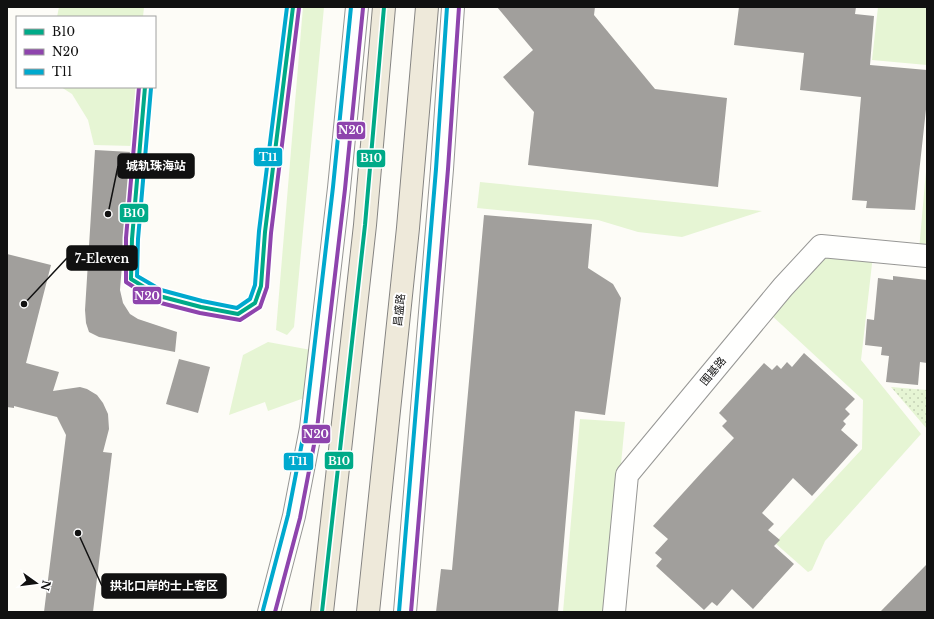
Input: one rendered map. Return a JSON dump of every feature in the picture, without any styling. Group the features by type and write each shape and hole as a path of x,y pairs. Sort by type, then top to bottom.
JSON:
{"main road":[{"path":"322,612 365,225 384,7"},
{"name":"昌盛路","path":"368,612 408,228 427,7"}],"street":[{"path":"269,612 294,516 311,428 358,7"},
{"path":"405,612 442,169 453,7"},
{"name":"围基路","path":"614,612 627,475 783,287 821,246 927,256"}],"green space":[{"path":"59,7 144,7 143,16 57,16"},
{"path":"303,7 324,7 294,327 287,335 276,330"},
{"path":"878,7 927,7 927,65 872,60"},
{"path":"63,88 137,88 133,146 94,145 88,120 72,94"},
{"path":"927,160 927,251 919,250"},
{"path":"480,182 762,211 682,237 638,232 598,220 477,208"},
{"path":"823,250 873,255 861,360 921,434 825,541 812,570 808,572 775,543 862,449 863,400 769,313"},
{"path":"268,342 311,350 307,397 268,411 265,402 229,415 243,355"},
{"path":"891,387 927,390 927,429"},
{"path":"580,419 625,422 607,612 563,612"}],"building":[{"path":"497,7 595,7 594,15 655,89 727,98 718,187 528,165 534,112 503,77 533,50"},
{"path":"739,7 856,7 855,14 874,16 870,65 927,70 927,100 915,210 866,208 867,201 852,200 861,97 800,90 804,53 734,45"},
{"path":"95,150 131,152 120,290 123,303 130,314 138,319 177,332 175,352 99,337 89,332 86,323 85,310"},
{"path":"484,215 592,224 588,268 613,284 621,298 605,415 575,411 558,612 436,612 441,569 452,570"},
{"path":"7,254 51,265 26,363 59,372 53,391 80,387 97,395 108,414 109,429 103,452 112,453 93,612 44,612 66,435 57,417 14,406 14,408 7,407"},
{"path":"893,276 927,280 927,363 920,362 918,385 886,382 889,356 881,355 882,347 865,345 867,319 874,320 878,278 893,280"},
{"path":"804,353 855,399 845,409 850,414 843,421 846,424 841,430 858,445 812,496 793,478 762,513 774,524 768,530 780,540 774,546 794,564 753,609 732,589 717,606 712,602 704,610 656,566 662,559 655,553 668,539 653,526 734,438 722,426 727,421 719,413 764,363 772,370 777,365 781,369 787,362 792,367"},
{"path":"179,359 210,367 198,413 166,404"},
{"path":"927,564 927,612 880,612"}],"transit line":[{"name":"T11","path":"151,88 138,239 137,276 161,290 202,301 237,308 250,299 255,285 259,231 287,7"},
{"name":"B10","path":"145,88 132,239 131,279 159,296 201,307 238,314 255,303 261,286 265,232 293,7"},
{"name":"T11","path":"263,610 288,515 305,427 333,187 351,7"},
{"name":"B10","path":"322,612 365,225 384,7"},
{"name":"T11","path":"399,612 436,169 447,7"},
{"name":"N20","path":"411,612 448,169 459,7"},
{"name":"N20","path":"139,88 126,238 126,282 157,302 200,313 240,320 260,307 267,287 271,233 299,8"},
{"name":"N20","path":"275,612 300,518 317,429 345,189 363,8"}],"place":[{"name":"城轨珠海站","path":"108,214"},
{"name":"7-Eleven","path":"24,304"},
{"name":"拱北口岸的士上客区","path":"78,533"}]}
